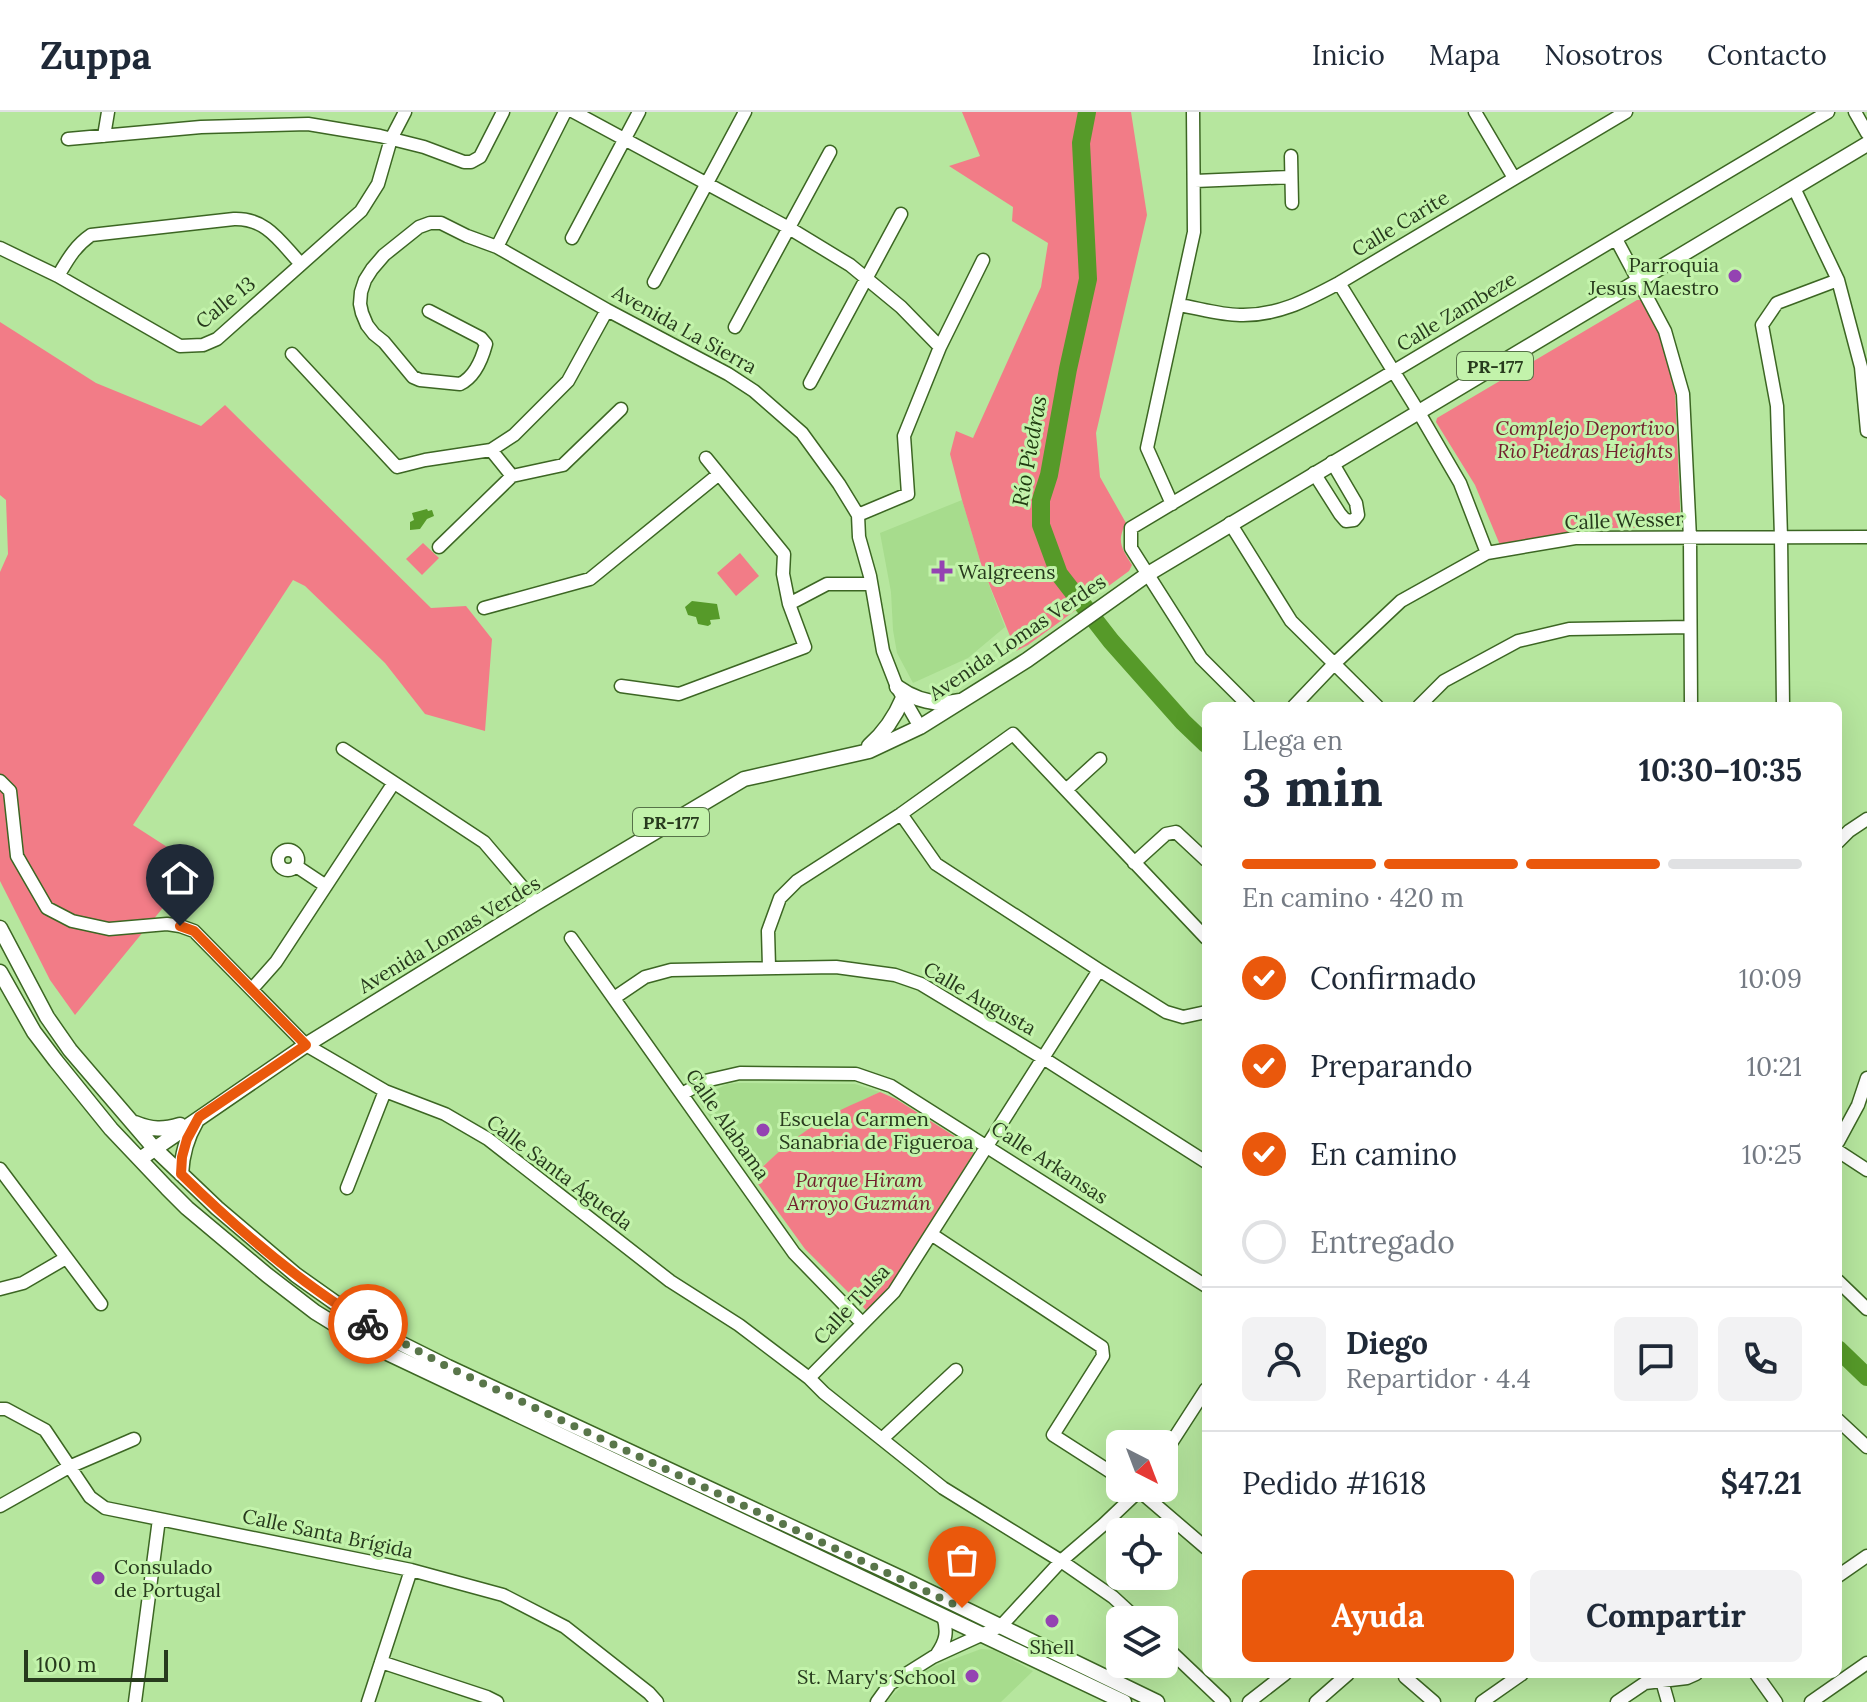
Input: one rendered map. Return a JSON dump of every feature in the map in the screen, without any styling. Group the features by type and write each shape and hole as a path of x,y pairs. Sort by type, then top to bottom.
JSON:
{"main road":[{"name":"Avenida Lomas Verdes","path":"140,1159 306,1045 744,779 869,751 920,727 1027,660 1124,589 1230,523 1867,144"},
{"path":"861,753 882,734 895,716 900,692 932,702 963,700"},
{"path":"0,928 47,1017 70,1050 154,1148 217,1208 296,1275 351,1314 448,1367 1157,1702"},
{"path":"0,972 48,1052 111,1129 187,1208 315,1312 362,1341 1124,1702"},
{"path":"129,1120 149,1129 164,1130 196,1119"},
{"path":"181,1174 182,1157 196,1119"}],"street":[{"path":"104,136 108,112"},
{"name":"Calle 13","path":"0,248 58,276 180,346 203,345 217,339 361,211 378,184 391,139 405,112"},
{"path":"68,139 201,127 308,124 391,139 471,162 480,157 503,112"},
{"path":"497,247 565,112"},
{"path":"574,112 789,228 850,265 901,307 940,347"},
{"path":"572,238 639,112"},
{"path":"654,282 745,112"},
{"path":"1172,504 1147,448 1194,232 1193,112"},
{"path":"1475,112 1514,178"},
{"name":"Calle Carite","path":"1179,305 1239,315 1293,307 1339,283 1626,112"},
{"name":"Calle Zambeze","path":"1148,574 1131,548 1131,528 1828,112"},
{"path":"1855,112 1867,133"},
{"path":"735,327 830,152"},
{"path":"1291,156 1292,203"},
{"path":"1195,181 1291,177"},
{"path":"1794,188 1838,280 1861,367 1867,431"},
{"path":"810,383 901,214"},
{"path":"58,276 71,253 91,235 234,219 247,219 264,226 301,264"},
{"name":"Avenida La Sierra","path":"429,311 481,338 486,344 476,369 464,383 413,377 367,325 360,304 365,280 384,255 419,227 441,223 497,247 754,391 802,433 858,515 859,537 883,651 900,692 920,727"},
{"path":"1616,239 1665,331 1683,394 1690,538 1691,702"},
{"path":"858,515 908,494 904,436 940,347 983,260"},
{"path":"1783,702 1777,406 1762,325 1777,303 1838,280"},
{"path":"1339,283 1460,483 1487,553"},
{"path":"292,354 397,467 491,450 514,435 568,381 607,310"},
{"path":"439,547 512,476 563,465 621,409"},
{"path":"491,450 512,476"},
{"path":"621,686 679,694 805,647 789,604 783,574 784,554 706,458"},
{"path":"1314,473 1340,514 1346,521 1354,520 1358,515 1356,503 1332,462"},
{"path":"484,608 590,579 719,474"},
{"path":"1230,523 1291,621 1373,702"},
{"name":"Calle Wesser","path":"1298,702 1401,601 1487,553 1575,538 1867,537"},
{"path":"1148,574 1201,658 1245,702"},
{"path":"789,604 827,584 871,584"},
{"path":"1423,702 1444,681 1518,641 1569,629 1690,627"},
{"path":"769,967 768,931 780,898 797,881 901,814 1013,734 1202,932"},
{"path":"343,749 484,842 536,903"},
{"path":"1066,790 1100,759"},
{"name":"Calle Santa Águeda","path":"0,781 10,791 17,856 47,908 72,921 109,929 167,924 194,931 306,1045 385,1091 445,1114 488,1139 670,1281 739,1325 809,1378 943,1488 1061,1561 1123,1606"},
{"path":"252,989 276,962 393,784"},
{"path":"901,814 936,864 1166,1012 1183,1017 1202,1013"},
{"path":"1842,838 1867,819"},
{"path":"1134,863 1166,834 1176,832 1202,856"},
{"path":"296,866 326,886"},
{"name":"Calle Alabama","path":"571,938 794,1253 862,1323"},
{"name":"Calle Augusta","path":"614,998 645,977 671,970 836,967 895,975 921,984 1202,1159"},
{"name":"Calle Tulsa","path":"809,1378 894,1292 1099,970"},
{"name":"Calle Arkansas","path":"682,1094 705,1081 740,1073 856,1074 891,1086 1202,1283"},
{"path":"1842,1135 1858,1105 1867,1078"},
{"path":"347,1188 385,1091"},
{"path":"1842,1154 1867,1170"},
{"path":"0,1169 101,1304"},
{"path":"931,1234 1102,1347 1103,1356 1053,1435 1106,1469"},
{"path":"0,1289 23,1283 66,1258"},
{"path":"1842,1285 1867,1309"},
{"path":"883,1438 956,1370"},
{"path":"1178,1432 1202,1395"},
{"name":"Calle Santa Brígida","path":"0,1409 6,1409 45,1430 90,1497 105,1508 411,1570 503,1595 565,1627 657,1702"},
{"path":"1842,1424 1867,1447"},
{"path":"0,1506 69,1467 134,1439"},
{"path":"877,1702 890,1684 935,1656 1001,1626 1061,1561 1125,1502"},
{"path":"1154,1502 1202,1544"},
{"path":"135,1702 159,1519"},
{"path":"1842,1571 1867,1556"},
{"path":"368,1702 411,1570"},
{"path":"935,1656 945,1642 947,1629 943,1616"},
{"path":"1178,1658 1224,1702"},
{"path":"381,1662 497,1702"},
{"path":"1811,1702 1867,1663"},
{"path":"1249,1702 1280,1678"},
{"path":"1316,1702 1340,1678"},
{"path":"1406,1678 1434,1702"},
{"path":"1482,1702 1516,1678"},
{"path":"1617,1702 1655,1678"},
{"path":"1657,1678 1668,1702"},
{"path":"1759,1678 1776,1702"}],"shaded area":[{"path":"962,500 981,564 1005,627 968,658 913,683 897,653 891,592 880,533"},
{"path":"432,510 434,516 427,519 420,529 410,530 410,522 414,520 412,513"},
{"path":"692,601 717,604 720,619 710,620 708,626 698,624 696,617 688,615 685,607"},
{"name":"Escuela Carmen Sanabria de Figueroa","path":"727,1084 855,1084 880,1092 824,1119 765,1164 753,1177 700,1103 701,1097"},
{"name":"St. Mary's School","path":"981,1649 994,1650 1033,1671 1001,1702 886,1702 907,1681 935,1666"}],"green space":[{"path":"962,112 1131,112 1147,215 1096,433 1100,477 1126,523 1121,535 1122,545 1132,565 1129,571 1016,651 981,564 950,454 956,431 973,438 1041,287 1048,243 1012,221 1013,207 949,166 980,156"},
{"name":"Complejo Deportivo Rio Piedras Heights","path":"1641,300 1659,333 1675,392 1681,528 1612,528 1500,545 1475,485 1436,422 1437,418"},
{"path":"0,322 96,383 201,426 225,405 431,608 466,606 492,639 485,731 425,714 385,663 305,586 293,580 133,825 192,863 175,893 75,1015 50,980 0,881 0,572 8,554 6,500 0,495"},
{"path":"423,543 439,558 422,575 406,559"},
{"path":"740,553 759,576 736,596 717,573"},
{"name":"Parque Hiram Arroyo Guzmán","path":"880,1092 973,1148 973,1154 886,1294 867,1311 805,1249 753,1177 794,1139 813,1126"}],"waterway":[{"name":"Río Piedras","path":"1087,112 1081,143 1088,279 1049,475 1041,500 1041,525 1059,574 1111,641 1202,740"},
{"name":"Río Piedras","path":"1842,1353 1867,1377"}],"way so far":[{"path":"368,1324 448,1367 962,1608"}],"place":[{"name":"Parroquia Jesus Maestro","path":"1735,276"},
{"name":"Walgreens","path":"942,571"},
{"name":"Escuela Carmen Sanabria de Figueroa","path":"763,1130"},
{"name":"Consulado de Portugal","path":"98,1578"},
{"name":"Shell","path":"1052,1621"},
{"name":"St. Mary's School","path":"972,1676"}],"route":[{"path":"180,926 194,931 306,1045 199,1117 187,1139 181,1174 296,1275 368,1324"}]}
